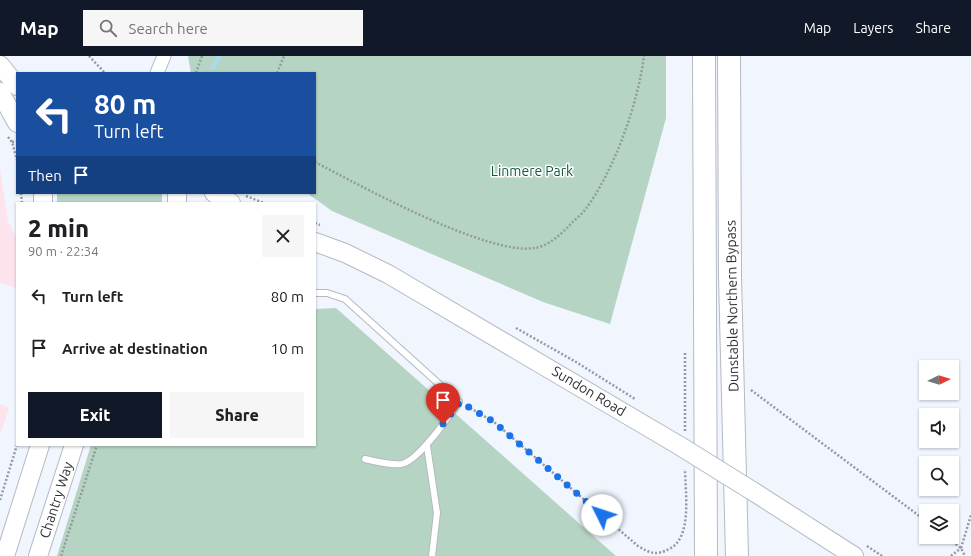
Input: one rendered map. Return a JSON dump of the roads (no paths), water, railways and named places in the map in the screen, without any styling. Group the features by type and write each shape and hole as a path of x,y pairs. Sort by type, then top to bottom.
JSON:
{"highway":[{"name":"Dunstable Northern Bypass","path":"704,56 706,556"},
{"name":"Dunstable Northern Bypass","path":"729,56 730,277 737,556"}],"main road":[{"path":"0,65 16,85"},
{"path":"0,92 16,121"},
{"path":"218,194 237,199"},
{"name":"Sundon Road","path":"316,242 345,253 388,274 684,449 854,556"},
{"path":"6,556 40,446"},
{"name":"Chantry Way","path":"38,556 74,446"}],"street":[{"path":"157,72 164,56"}],"lane":[{"path":"316,293 327,293 345,299 460,402 426,446 403,464 384,464 365,459"},
{"path":"426,446 437,513 432,556"}],"waterway":[{"path":"213,67 220,56"}],"park label":[{"name":"Linmere Park","path":"532,171"}]}
